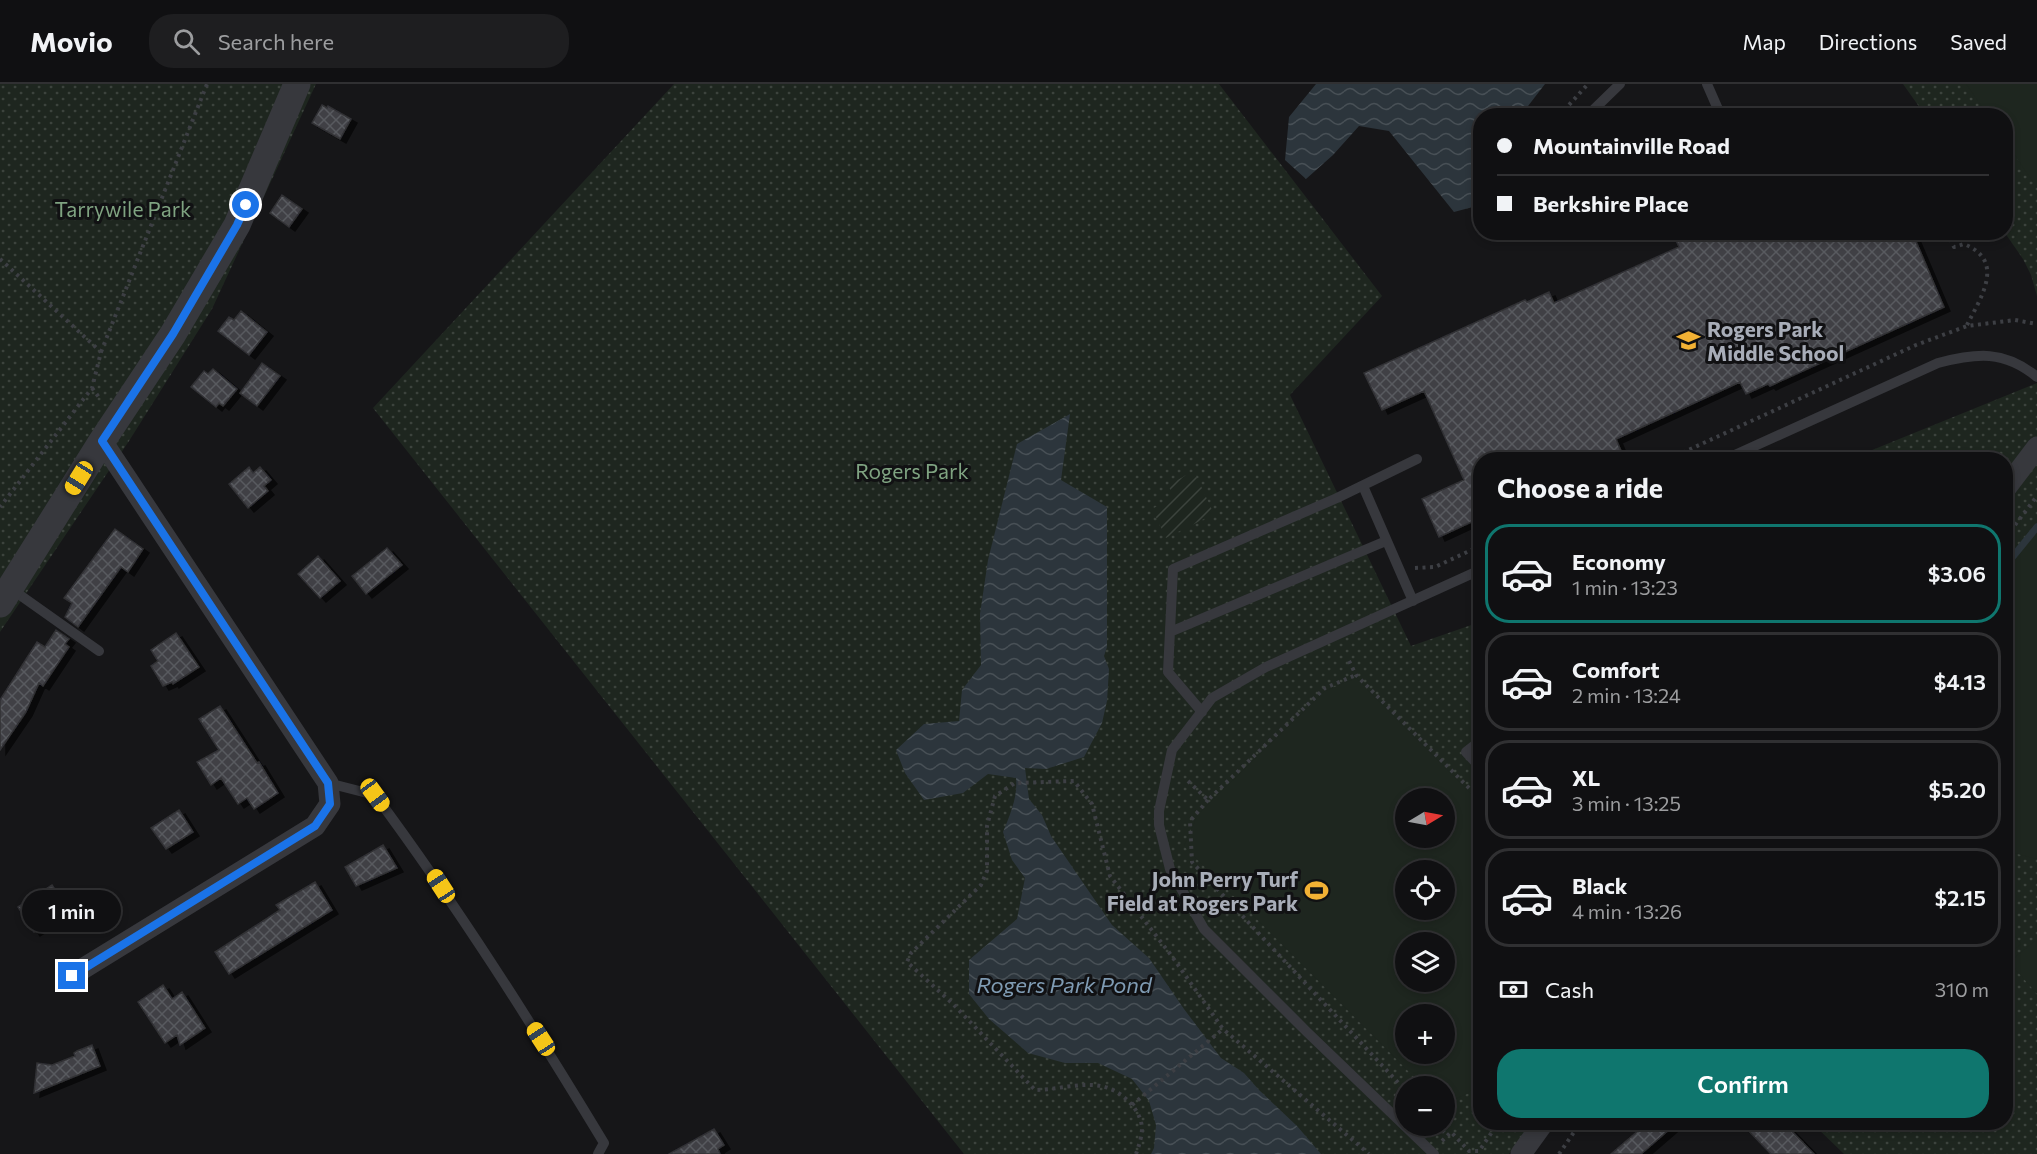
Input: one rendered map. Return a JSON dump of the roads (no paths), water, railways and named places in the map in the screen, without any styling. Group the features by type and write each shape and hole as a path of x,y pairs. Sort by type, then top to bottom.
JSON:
{"street":[{"path":"5,596 102,441 173,334 237,225 297,84"},
{"path":"72,976 315,826 329,794 102,441"},
{"path":"2013,479 2037,447"},
{"path":"1521,1154 1538,1130"}],"lane":[{"path":"1595,108 1620,84"},
{"path":"1707,84 1718,108"},
{"path":"1741,452 1938,363 1968,356 2001,357 2037,376"},
{"path":"1202,712 1168,672 1173,568 1337,498 1417,459"},
{"path":"1363,486 1413,601"},
{"path":"1170,632 1386,541"},
{"path":"1434,1154 1204,929 1170,869 1159,825 1172,750 1212,698 1266,667 1473,573"},
{"path":"5,596 99,651"},
{"path":"1473,746 1466,752 1473,760"},
{"path":"329,794 375,795 429,868 553,1058 604,1143 598,1154"}],"water":[{"path":"1316,84 1545,84 1526,108 1473,108 1473,207 1454,212 1389,131 1359,126 1333,155 1306,179 1285,160 1289,117"},
{"name":"Rogers Park Pond","path":"1070,414 1061,480 1107,507 1107,647 1104,656 1109,669 1107,701 1102,723 1084,757 1046,769 1025,768 1029,799 1042,815 1051,836 1112,925 1149,958 1221,1058 1244,1073 1297,1126 1321,1154 1151,1154 1154,1148 1156,1125 1149,1101 1132,1079 1098,1063 1065,1063 1028,1053 989,1019 969,994 969,960 1017,919 1025,878 1012,860 1003,832 1015,799 1016,778 988,774 963,793 924,800 905,773 896,750 924,724 959,721 962,690 981,665 980,614 988,560 1017,444"}],"waterway":[{"path":"2013,556 2037,527"}],"place":[{"name":"Rogers Park Middle School","path":"1689,340"},
{"name":"John Perry Turf Field at Rogers Park","path":"1316,890"}],"park label":[{"name":"Tarrywile Park","path":"123,208"},
{"name":"Rogers Park","path":"912,470"}]}
